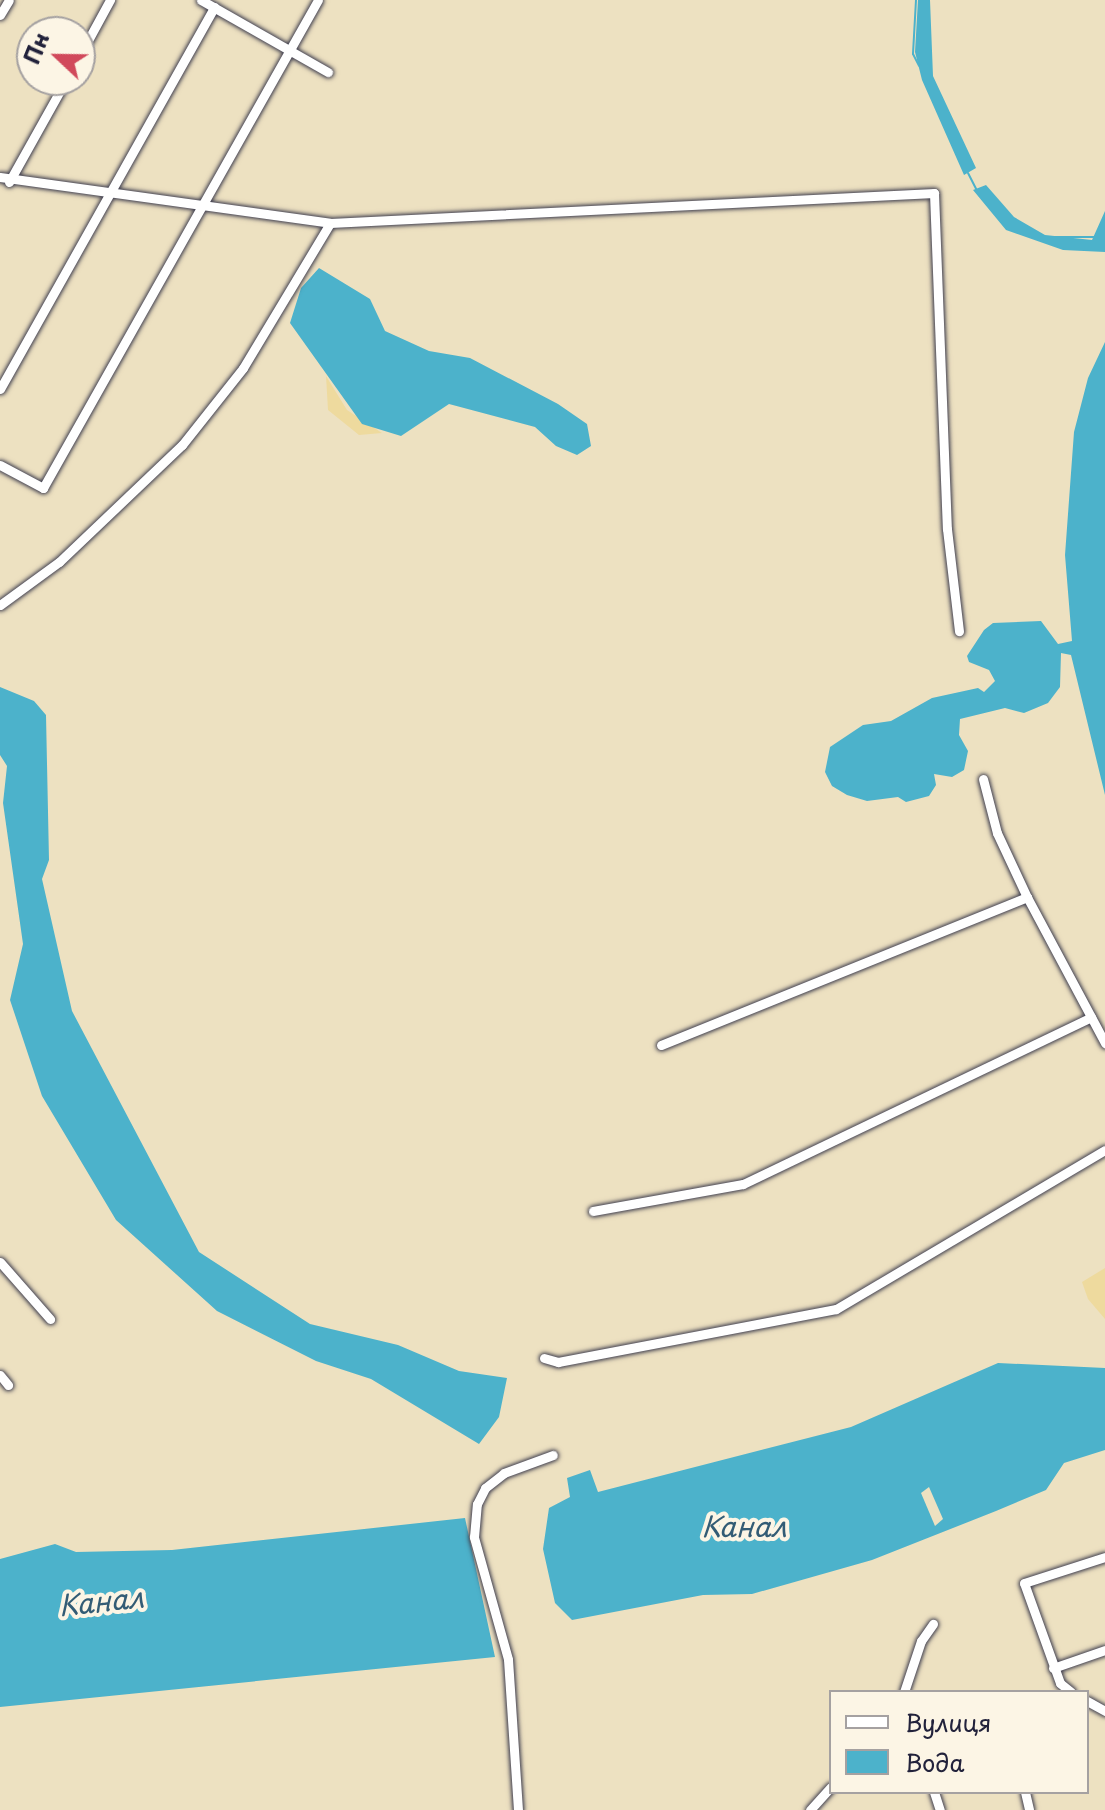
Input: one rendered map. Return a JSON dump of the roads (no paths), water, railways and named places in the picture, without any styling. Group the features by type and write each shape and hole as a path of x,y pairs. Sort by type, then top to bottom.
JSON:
{"street":[{"path":"0,15 9,0"},
{"path":"96,26 110,0"},
{"path":"201,0 328,72"},
{"path":"0,465 43,488 318,0"},
{"path":"0,389 214,7"},
{"path":"56,96 4,180 330,223 934,193 947,529 959,631"},
{"path":"0,605 59,562 182,445 243,368 330,223"},
{"path":"983,779 997,833 1027,897 1105,1043"},
{"path":"661,1045 1027,897"},
{"path":"593,1211 743,1184 1091,1017"},
{"path":"544,1358 558,1362 836,1309 1105,1150"},
{"path":"0,1262 50,1319"},
{"path":"0,1375 8,1385"},
{"path":"518,1810 508,1659 474,1537 477,1504 485,1488 504,1473 553,1455"},
{"path":"1069,1690 1060,1683 1053,1668 1024,1583 1105,1557"},
{"path":"905,1690 921,1641 933,1624"},
{"path":"1053,1668 1105,1650"},
{"path":"810,1810 829,1789"}],"water":[{"path":"918,0 930,0 933,76 976,168 964,175 922,80 915,52"},
{"path":"986,185 1014,217 1045,235 1092,240 1105,211 1105,252 1063,250 1006,230 973,190"},
{"path":"319,268 370,299 385,331 429,351 470,358 558,404 587,424 591,446 577,455 556,446 535,427 449,404 401,436 362,424 290,323 301,288"},
{"path":"1105,342 1105,795 1071,655 1061,653 1060,687 1048,703 1024,713 1005,708 960,719 959,735 968,751 964,770 952,777 934,774 936,785 929,796 906,802 898,797 867,801 847,795 832,786 825,772 830,747 863,725 891,721 932,698 978,688 984,692 995,681 989,670 969,662 967,656 984,630 993,623 1041,621 1058,644 1072,641 1065,555 1074,432 1088,378"},
{"path":"0,687 34,701 46,715 49,860 42,879 72,1011 199,1252 310,1324 398,1345 459,1371 507,1378 499,1417 479,1444 371,1379 316,1361 217,1311 116,1220 42,1096 10,1000 23,944 3,803 7,766 0,755"},
{"name":"Канал","path":"998,1363 1105,1368 1105,1450 1064,1463 1046,1490 996,1511 872,1560 752,1594 703,1595 572,1620 555,1603 543,1549 549,1508 570,1497 567,1478 590,1470 598,1492 851,1427"},
{"name":"Канал","path":"465,1518 495,1657 0,1707 0,1559 55,1544 76,1552 172,1550"}],"waterway":[{"path":"916,0 913,54 919,66"},
{"path":"968,173 976,189"},
{"path":"1055,237 1096,237"}]}
